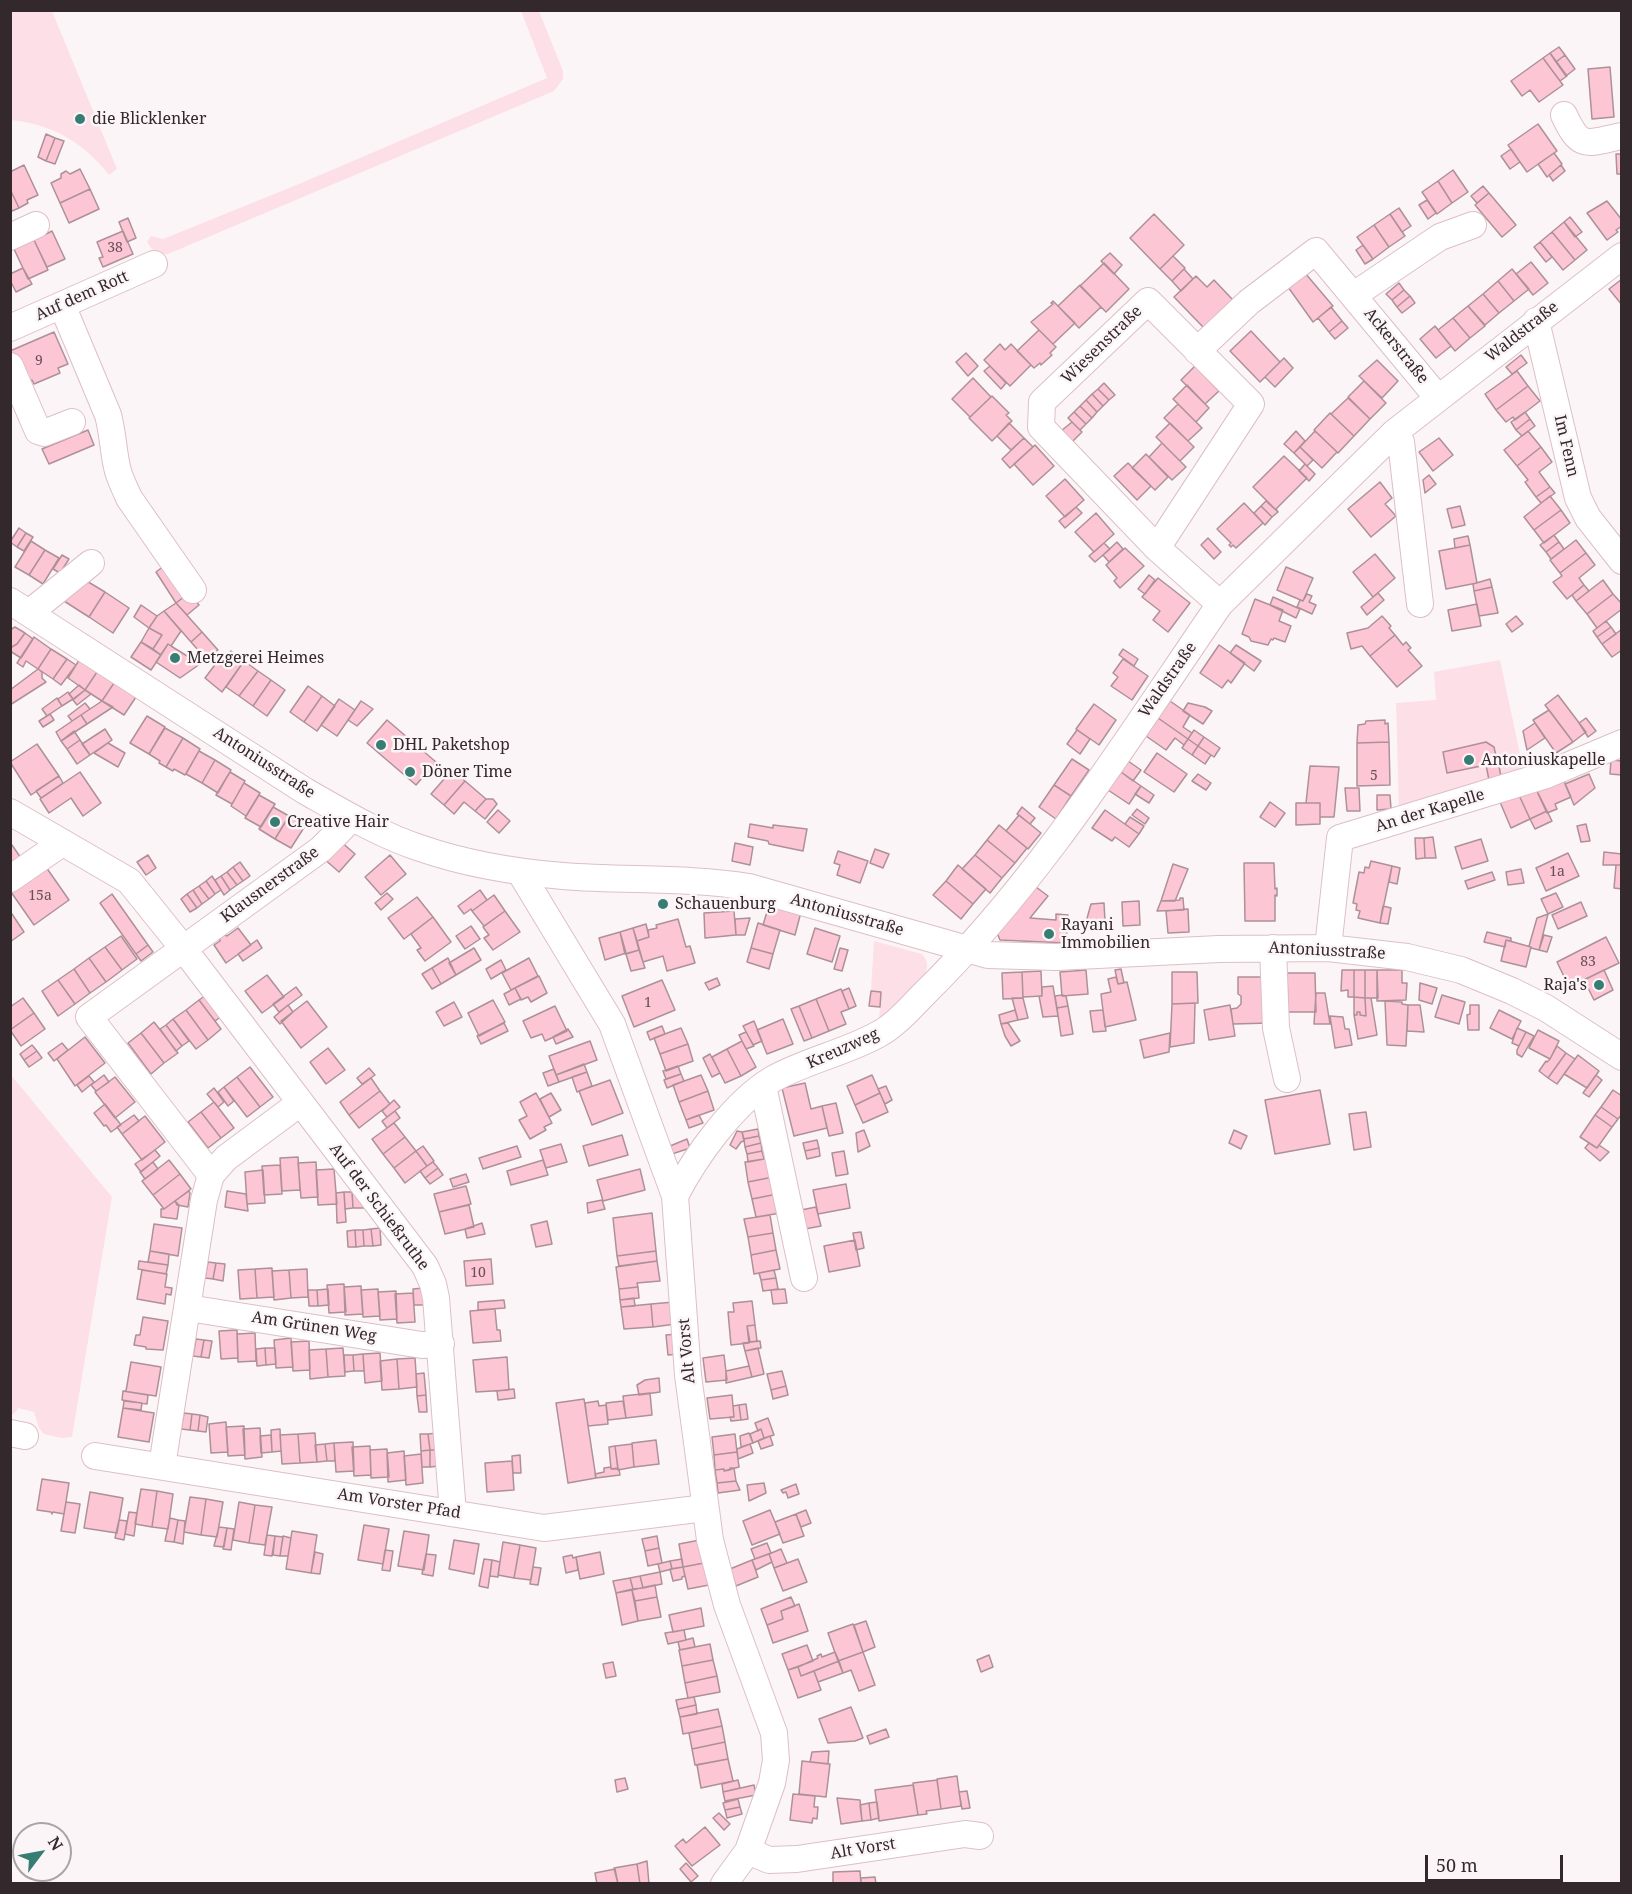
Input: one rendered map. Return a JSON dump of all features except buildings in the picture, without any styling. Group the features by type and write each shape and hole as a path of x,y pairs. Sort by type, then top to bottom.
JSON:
{"street":[{"path":"1564,115 1573,135 1582,141 1592,142 1622,136"},
{"path":"10,237 36,225"},
{"name":"Ackerstraße","path":"1354,295 1440,237 1473,225"},
{"name":"Ackerstraße","path":"1197,351 1249,302 1316,251 1438,398"},
{"name":"Waldstraße","path":"965,950 1004,907 1059,837 1220,604 1395,432 1622,256"},
{"name":"Auf dem Rott","path":"10,328 154,264"},
{"name":"Wiesenstraße","path":"1157,548 1251,405 1148,301 1042,402 1041,428 1157,548 1220,604"},
{"path":"62,305 108,415 117,468 122,483 129,498 193,590"},
{"name":"Im Fenn","path":"1536,321 1581,504 1588,518 1622,561"},
{"path":"10,366 38,431 44,433 72,423"},
{"path":"1395,432 1401,442 1420,604"},
{"path":"20,607 91,563"},
{"name":"Antoniusstraße","path":"20,607 305,791 352,818 418,847 468,862 520,872 610,879 711,881 740,886 988,955 1057,957 1218,949 1328,948 1407,957 1461,970 1533,1001 1622,1057"},
{"name":"An der Kapelle","path":"1328,948 1340,838 1546,775 1622,743"},
{"path":"10,812 129,881 183,948"},
{"name":"Klausnerstraße","path":"211,1175 89,1017 321,849 352,818"},
{"path":"10,879 62,843"},
{"name":"Alt Vorst","path":"520,872 612,1024 675,1196 688,1375 712,1551 727,1605 774,1733 777,1760 772,1783 748,1851 724,1884"},
{"name":"Auf der Schießruthe","path":"183,948 425,1266 436,1298 453,1513"},
{"path":"1273,948 1276,1028 1287,1078"},
{"name":"Kreuzweg","path":"675,1196 688,1171 744,1102 763,1086 783,1075 877,1035 886,1029 935,983 965,950"},
{"path":"763,1086 804,1278"},
{"path":"162,1466 204,1200 211,1175 226,1158 300,1103"},
{"name":"Am Grünen Weg","path":"188,1308 422,1345 441,1344"},
{"name":"Am Vorster Pfad","path":"95,1456 544,1527 705,1508"},
{"name":"Alt Vorst","path":"748,1851 769,1860 798,1859 965,1834 980,1836"}],"shaded area":[{"path":"11,10 52,11 117,169 109,175 88,153 66,137 53,130 11,120"},
{"path":"521,11 539,11 563,71 563,79 554,91 168,254 156,252 147,242 151,236 163,239 299,184 547,78"},
{"path":"1500,660 1525,777 1502,782 1498,762 1491,763 1496,756 1494,747 1486,743 1443,751 1447,773 1486,765 1490,785 1399,812 1396,703 1436,700 1434,672"},
{"path":"874,941 922,954 927,962 926,971 914,990 879,1020 881,992 871,991"},
{"path":"11,1075 112,1197 72,1437 62,1438 44,1434 39,1428 34,1412 18,1408 11,1415"}],"place":[{"name":"die Blicklenker","path":"80,119"},
{"name":"Metzgerei Heimes","path":"175,658"},
{"name":"DHL Paketshop","path":"381,745"},
{"name":"Antoniuskapelle","path":"1469,760"},
{"name":"Döner Time","path":"410,772"},
{"name":"Creative Hair","path":"275,822"},
{"name":"Schauenburg","path":"663,904"},
{"name":"Rayani Immobilien","path":"1049,934"},
{"name":"Raja's","path":"1599,985"}]}
